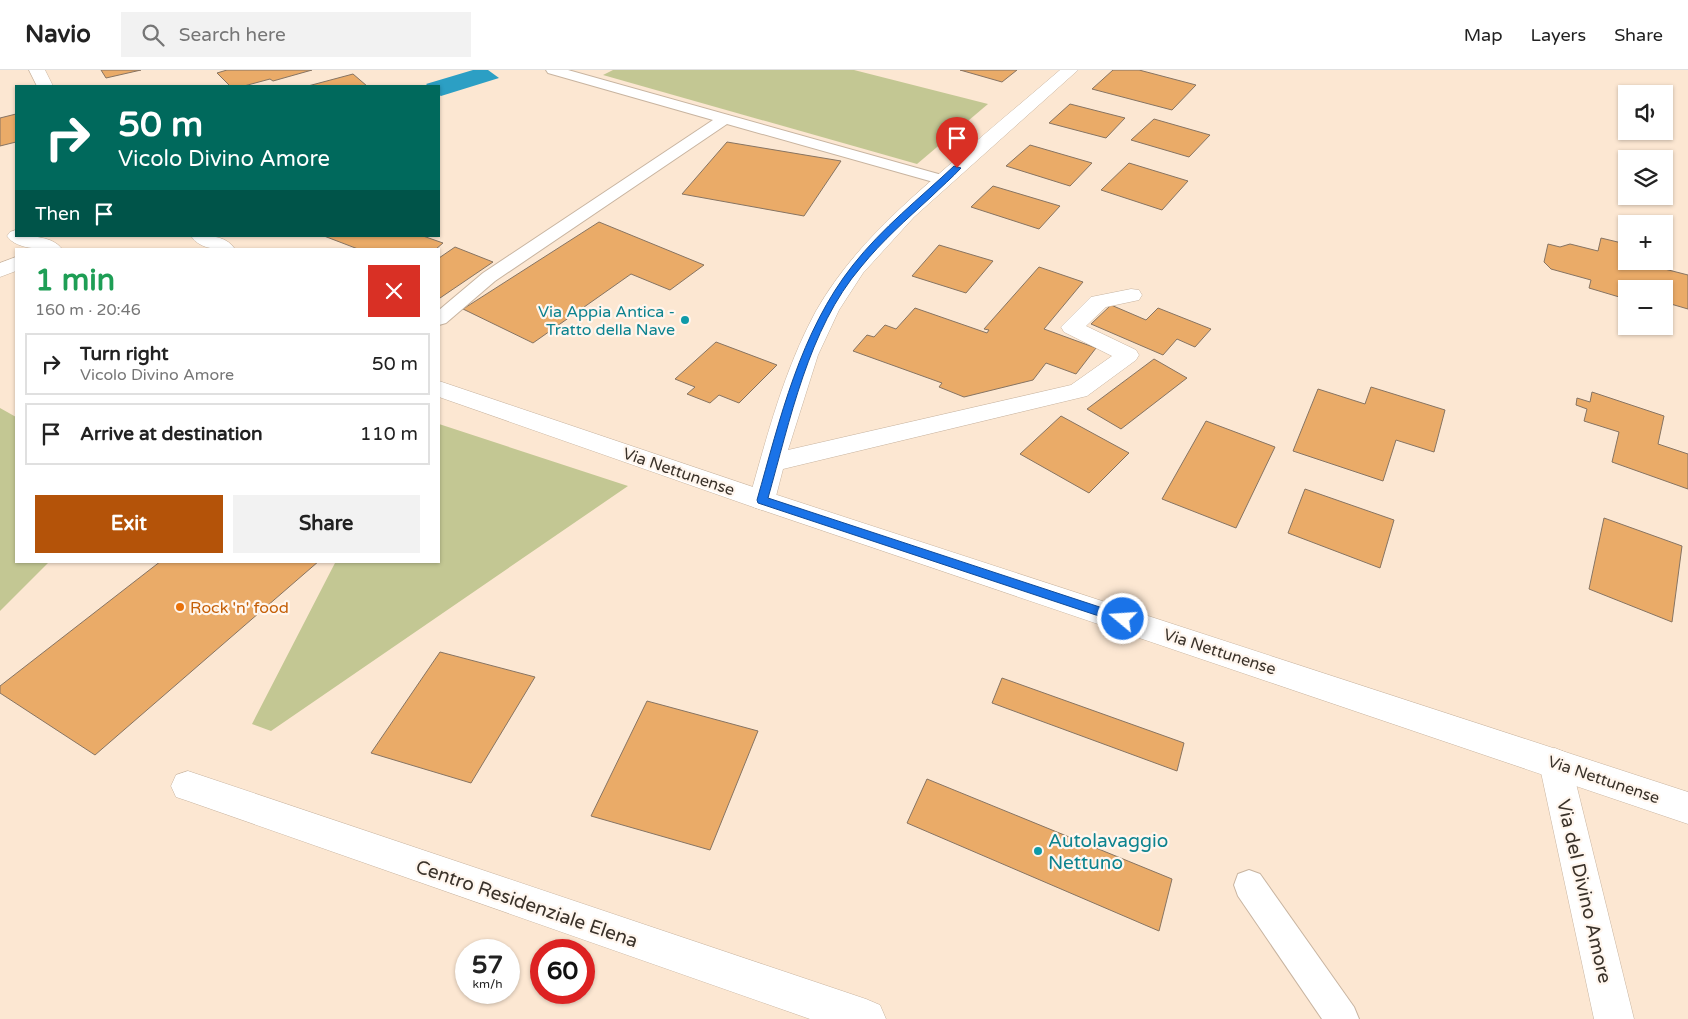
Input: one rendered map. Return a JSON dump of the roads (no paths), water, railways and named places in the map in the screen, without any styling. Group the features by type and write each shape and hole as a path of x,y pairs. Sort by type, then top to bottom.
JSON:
{"street":[{"path":"37,70 44,85"},
{"path":"762,500 794,388 820,325 836,296 856,267 878,242 943,180 1070,70"},
{"path":"0,230 15,235"},
{"path":"20,237 47,248"},
{"path":"204,237 223,248"},
{"path":"0,271 15,263"},
{"path":"772,463 1079,391 1128,355 1072,327 1099,302 1131,295"},
{"name":"Via Nettunense","path":"440,389 762,500 1555,762 1688,808"},
{"name":"Via del Divino Amore","path":"1555,762 1614,1019"},
{"name":"Centro Residenziale Elena","path":"188,786 866,1019"}],"lane":[{"path":"552,70 943,180"},
{"path":"440,318 483,281 724,119"},
{"path":"1249,885 1342,1019"}],"water":[{"path":"473,70 488,70 499,78 441,96 440,85 426,84"}],"place":[{"name":"Via Appia Antica - Tratto della Nave","path":"685,320"},
{"name":"Rock 'n' food","path":"180,607"},
{"name":"Autolavaggio Nettuno","path":"1038,851"}]}
